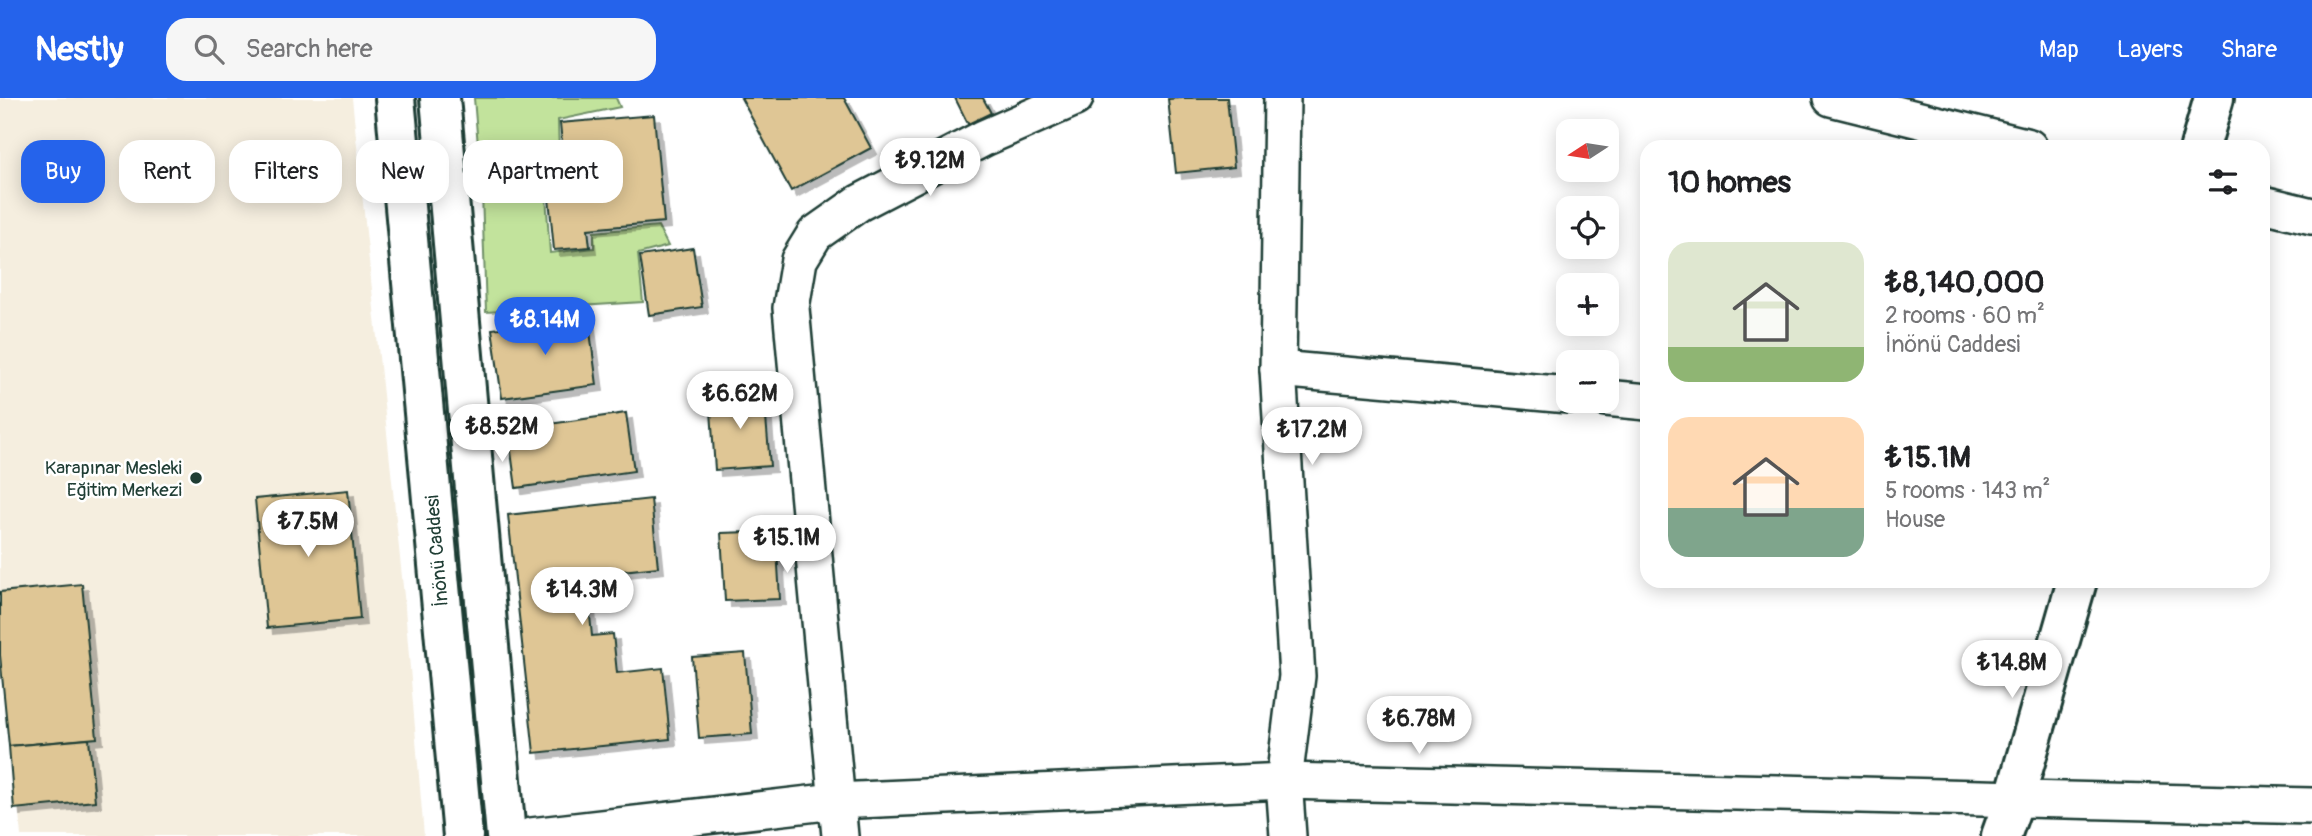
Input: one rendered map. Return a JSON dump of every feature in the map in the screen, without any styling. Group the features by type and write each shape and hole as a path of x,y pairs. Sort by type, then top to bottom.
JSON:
{"main road":[{"name":"İnönü Caddesi","path":"395,98 463,836"},
{"path":"440,98 506,836"},
{"path":"2202,140 2214,98"},
{"path":"2001,836 2015,797 2075,588"}],"street":[{"path":"839,836 791,308 799,260 815,234 859,203 984,138 1074,98"},
{"path":"1282,98 1278,369 1297,676 1284,781 1288,836"},
{"path":"1832,98 2001,140"},
{"path":"2270,206 2312,216"},
{"path":"1278,369 1556,394"},
{"path":"1619,399 1640,400"},
{"path":"531,836 835,801 1284,781 2312,806"}],"shaded area":[{"name":"Karapınar Mesleki Eğitim Merkezi","path":"0,98 352,98 356,140 356,203 363,203 404,596 424,836 21,836 0,597"}],"green space":[{"path":"474,98 616,98 620,107 558,120 559,140 478,140"},
{"path":"482,203 546,203 550,253 594,248 594,232 658,226 668,246 638,254 643,302 486,312"}],"building":[{"path":"741,98 844,98 871,148 791,191"},
{"path":"955,98 983,98 991,113 968,124"},
{"path":"1227,98 1234,167 1176,173 1168,99"},
{"path":"654,115 664,222 588,229 590,247 554,250 550,203 623,203 623,140 562,140 560,123"},
{"path":"693,248 702,307 649,315 640,256"},
{"path":"588,316 597,385 502,398 492,329"},
{"path":"764,393 770,466 715,470 710,396"},
{"path":"626,413 634,471 516,488 508,430"},
{"path":"348,490 360,619 267,628 255,499"},
{"path":"651,499 658,567 586,575 592,636 613,634 617,673 663,668 670,739 534,753 508,515"},
{"path":"776,531 780,599 725,601 721,533"},
{"path":"82,584 97,738 9,746 0,655 0,592"},
{"path":"745,653 752,734 699,738 692,657"},
{"path":"89,739 95,801 14,809 9,746"}],"place":[{"name":"Karapınar Mesleki Eğitim Merkezi","path":"196,478"}]}
